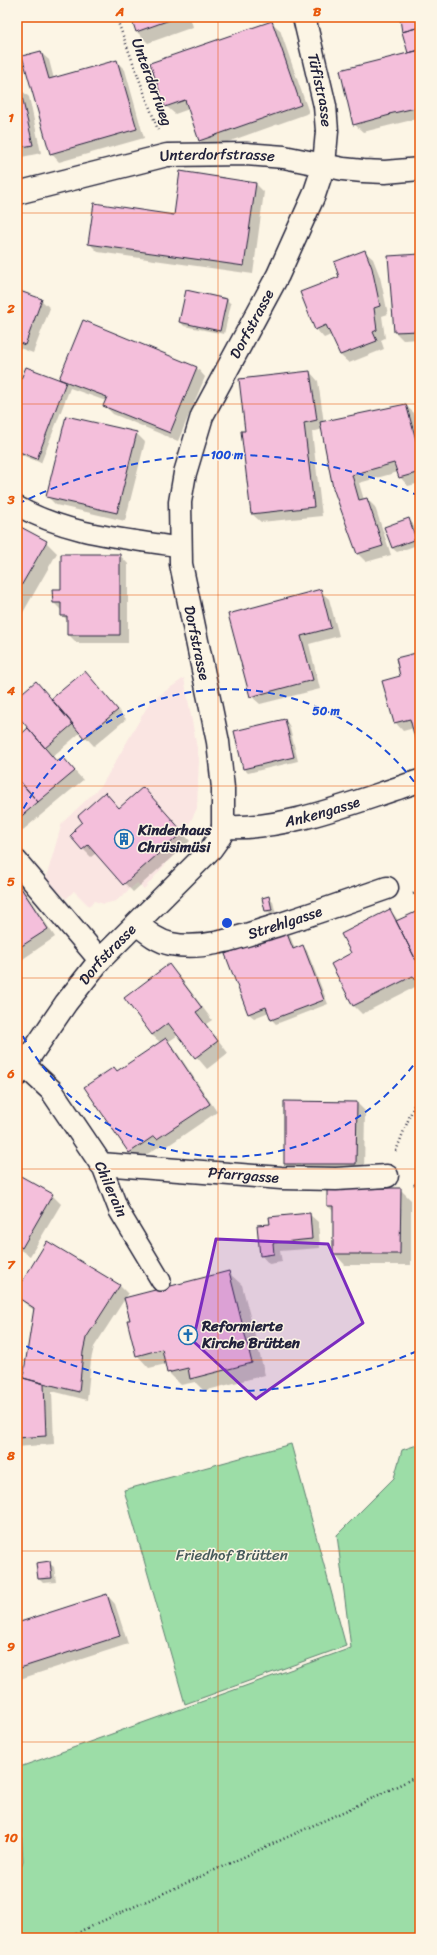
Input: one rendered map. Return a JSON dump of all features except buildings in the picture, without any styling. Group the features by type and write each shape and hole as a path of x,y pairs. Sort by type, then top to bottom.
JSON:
{"street":[{"name":"Tüfistrasse","path":"304,17 325,106 327,131 324,165"},
{"name":"Unterdorfstrasse","path":"17,193 167,155 246,154 284,157 324,165 385,172 420,169"},
{"name":"Dorfstrasse","path":"20,1070 66,1003 100,960 211,849 219,839 223,827 224,794 218,742 184,586 180,547 180,502 185,473 202,416 278,275 314,195 324,165"},
{"name":"Ankengasse","path":"223,827 245,828 284,823 420,781"},
{"path":"17,862 100,960"},
{"name":"Strehlgasse","path":"137,924 152,936 169,944 202,945 267,928 387,888"},
{"name":"Chilerain","path":"20,1070 51,1090 101,1164"},
{"name":"Pfarrgasse","path":"101,1164 287,1178 336,1179 387,1176"}],"lane":[{"path":"17,506 44,520 73,530 180,547"},
{"name":"Chilerain","path":"101,1164 119,1211 161,1281"}],"path":[{"name":"Unterdorfweg","path":"116,17 167,155"},
{"path":"387,1176 420,1090"},
{"path":"413,1183 420,1189"},
{"path":"66,1938 420,1776"}],"highlighted area":[{"path":"216,1239 328,1244 363,1323 256,1399 193,1341"}],"shaded area":[{"path":"184,678 199,759 197,808 176,852 144,889 137,883 116,901 104,904 94,901 89,906 74,891 66,899 46,878 62,823 102,785 150,702"}],"green space":[{"name":"Friedhof Brütten","path":"291,1444 346,1646 185,1704 124,1490"},
{"path":"420,1444 420,1938 17,1938 17,1878 23,1861 17,1768 351,1648 337,1535 394,1478 402,1450"}],"place":[{"name":"Kinderhaus Chrüsimüsi","path":"124,839"},
{"name":"Reformierte Kirche Brütten","path":"188,1335"}]}
